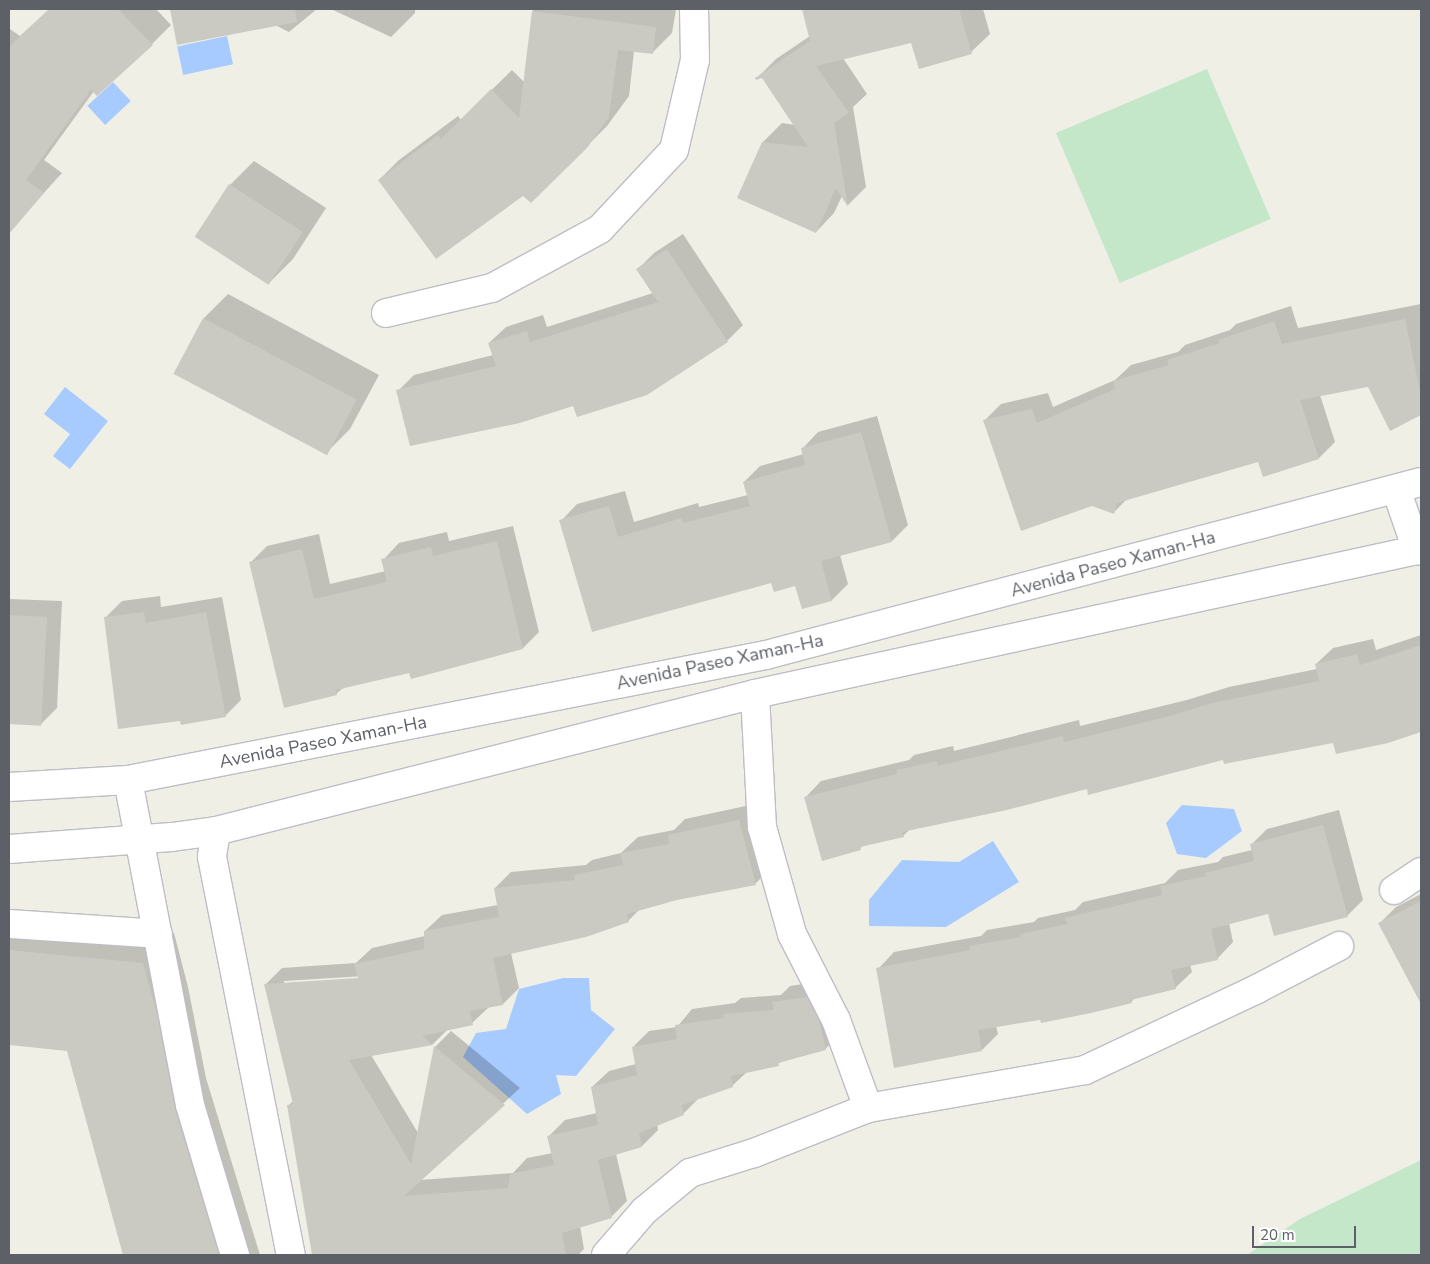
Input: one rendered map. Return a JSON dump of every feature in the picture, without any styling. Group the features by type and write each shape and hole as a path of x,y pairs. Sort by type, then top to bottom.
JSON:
{"main road":[{"path":"386,313 492,288 600,229 674,150 695,60 694,9"},
{"path":"9,849 172,837 216,830 755,694 1419,549 1408,486"},
{"name":"Avenida Paseo Xaman-Ha","path":"9,787 128,780 766,655 1408,486"},
{"path":"755,694 762,828 792,934 836,1020 868,1108"},
{"path":"128,780 190,1105 235,1255"},
{"path":"216,830 212,858 291,1255"},
{"path":"1394,890 1421,872"},
{"path":"9,924 158,934"},
{"path":"606,1255 644,1211 690,1173 754,1153 868,1108 1085,1070 1254,990 1339,946"}],"green space":[{"path":"1207,69 1271,219 1120,283 1056,133"},
{"path":"1421,1160 1421,1255 1247,1255 1300,1219"}],"water":[{"path":"227,36 233,64 183,75 177,47"},
{"path":"113,82 131,101 105,125 87,106"},
{"path":"65,387 108,421 70,469 53,456 70,434 44,414"},
{"path":"1182,805 1234,809 1242,831 1206,858 1177,854 1166,823"},
{"path":"993,841 1019,882 946,927 869,926 869,900 902,860 959,862"},
{"path":"563,978 589,978 591,1010 615,1029 576,1076 556,1075 561,1094 527,1114 463,1057 476,1033 506,1029 519,989"}],"building":[{"path":"49,9 118,9 153,45 97,96 91,90 26,180 44,193 9,234 9,47"},
{"path":"170,9 295,9 297,22 177,45"},
{"path":"802,9 959,9 972,54 919,69 911,43 816,66 849,113 834,123 848,207 836,188 816,233 737,198 762,142 808,147 762,78 756,80 755,78 810,41"},
{"path":"532,11 656,27 653,54 618,50 609,117 587,148 531,203 523,196 436,259 378,180 438,135 441,139 491,89 519,118"},
{"path":"229,184 303,232 268,285 195,237"},
{"path":"667,249 728,342 647,395 577,417 573,406 520,423 410,446 396,390 496,366 488,343 527,331 530,342 658,302 636,269"},
{"path":"203,318 357,400 327,455 173,374"},
{"path":"1405,319 1421,396 1421,415 1390,431 1368,387 1300,400 1319,459 1263,477 1258,462 1117,503 1114,514 1092,506 1021,531 983,420 1032,409 1037,423 1115,389 1113,381 1169,365 1167,360 1220,343 1218,340 1274,321 1282,344"},
{"path":"861,432 892,542 821,561 832,601 802,609 795,586 774,592 771,583 592,632 559,520 609,506 618,537 682,518 683,523 750,506 743,482 805,465 801,448"},
{"path":"497,541 523,649 411,679 409,673 336,690 337,695 284,708 249,562 302,549 314,599 387,582 381,559 431,547 433,556"},
{"path":"144,612 146,623 206,612 226,717 181,725 180,721 118,729 104,617"},
{"path":"9,615 47,617 41,726 9,724"},
{"path":"1421,645 1421,732 1388,743 1336,754 1333,743 1224,764 1223,760 1088,795 1087,789 1007,810 902,832 904,837 860,847 861,850 822,861 804,797 897,774 897,770 937,761 938,766 1063,736 1064,742 1170,716 1212,703 1319,681 1315,664 1357,654 1360,665"},
{"path":"739,820 756,885 677,900 627,914 629,922 586,937 493,958 503,1005 470,1011 473,1025 422,1036 433,1045 349,1060 411,1164 434,1046 505,1105 404,1196 508,1188 510,1174 554,1165 547,1136 598,1125 591,1087 637,1075 632,1047 677,1039 675,1025 724,1018 723,1014 774,1010 772,1002 807,997 819,1020 826,1050 778,1063 779,1066 731,1076 733,1087 682,1105 684,1115 639,1133 642,1147 598,1160 612,1218 562,1233 566,1255 312,1255 287,1105 293,1104 264,984 358,978 354,964 424,949 424,931 499,917 494,888 575,880 574,875 623,865 620,853 669,844 668,835"},
{"path":"1323,825 1348,917 1274,936 1268,914 1211,929 1218,960 1171,970 1176,989 1131,1000 1132,1003 1091,1013 1041,1023 1040,1020 978,1030 982,1051 894,1068 876,968 970,950 969,946 1021,937 1020,934 1067,924 1065,918 1162,895 1160,886 1206,876 1205,873 1254,861 1250,844"},
{"path":"1421,901 1421,1004 1378,923"},
{"path":"9,950 143,963 158,1018 175,1109 219,1255 123,1255 67,1051 9,1045"}]}
